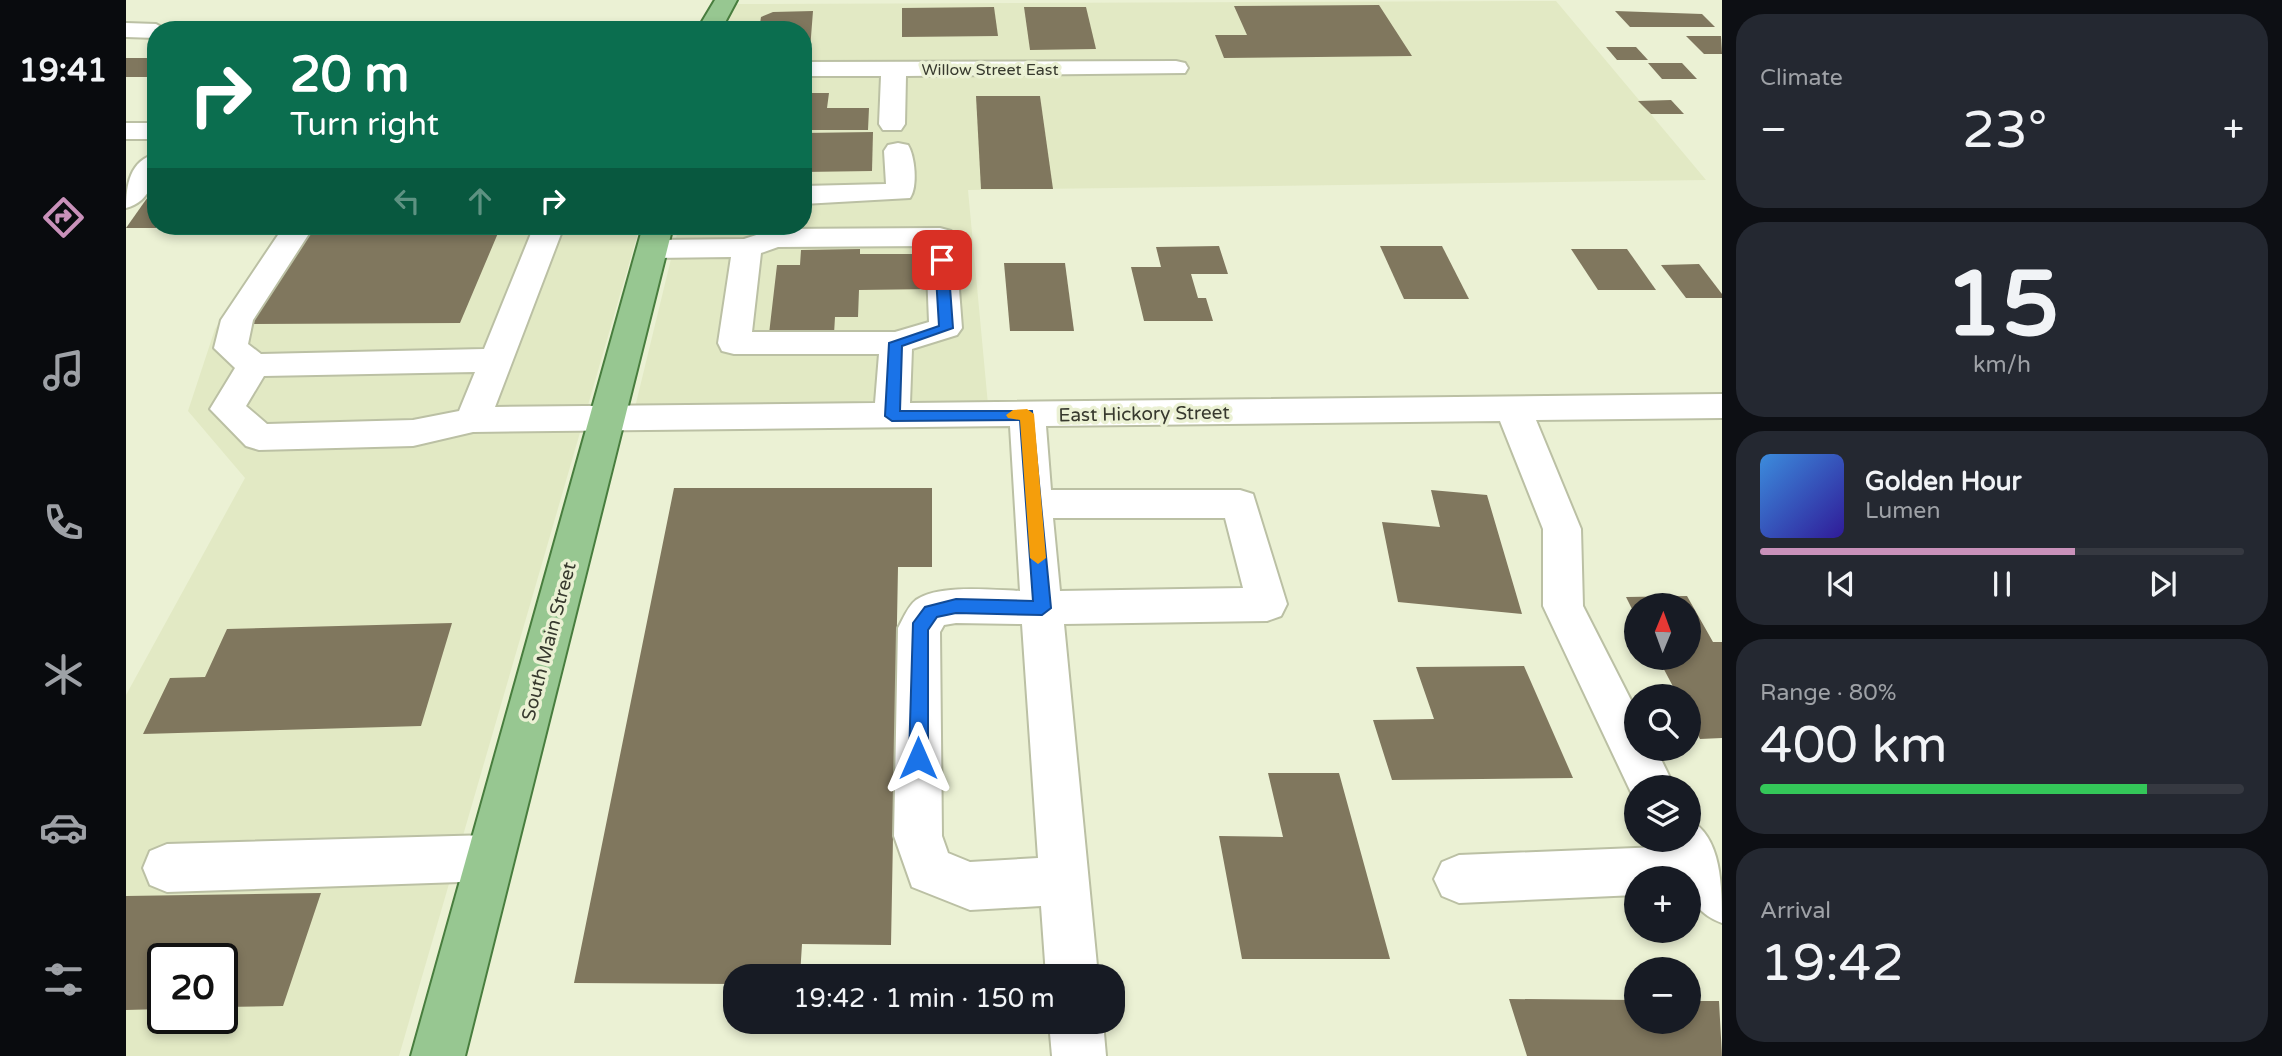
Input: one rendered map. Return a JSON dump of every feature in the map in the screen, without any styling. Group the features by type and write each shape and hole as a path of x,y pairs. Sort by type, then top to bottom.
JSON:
{"main road":[{"path":"699,0 707,21"},
{"path":"714,21 726,0"},
{"name":"South Main Street","path":"438,1056 655,237"}],"street":[{"path":"126,30 147,31"},
{"name":"Willow Street East","path":"812,69 1176,68"},
{"path":"812,195 900,192 895,138 894,69"},
{"path":"126,131 147,131"},
{"path":"126,199 147,173"},
{"path":"293,235 232,332 232,348 254,365 497,360"},
{"path":"473,420 546,235"},
{"path":"655,237 747,248 775,238 940,237 946,328 896,343 734,343 747,248"},
{"path":"892,416 896,343"},
{"name":"East Hickory Street","path":"254,365 227,409 259,437 414,433 473,420 1722,406"},
{"path":"1513,408 1562,529 1563,606 1646,775"},
{"path":"1027,414 1071,964"},
{"path":"1034,504 1240,504 1267,604 1042,608 956,606 931,612 919,628 918,836 929,870 970,886 1065,881"},
{"path":"167,868 491,858"},
{"path":"1459,879 1702,870"},
{"path":"1077,1034 1079,1056"}],"shaded area":[{"path":"1556,1 1706,180 968,190 990,426 629,432 677,235 812,235 812,21 729,21 733,4"},
{"path":"277,235 637,235 399,1056 126,1056 126,695 245,478 188,411 215,329"}],"building":[{"path":"1379,5 1412,56 1224,58 1215,35 1247,35 1234,6"},
{"path":"994,7 998,36 902,37 902,8"},
{"path":"1024,7 1086,7 1096,49 1030,50"},
{"path":"813,11 812,24 812,21 760,21 761,17 773,12"},
{"path":"1615,11 1702,14 1715,27 1630,27"},
{"path":"1686,36 1721,36 1722,54 1704,54"},
{"path":"1606,47 1636,47 1648,60 1617,60"},
{"path":"126,58 147,58 147,77 126,77"},
{"path":"1648,63 1682,63 1697,79 1662,79"},
{"path":"812,93 829,93 827,108 869,108 868,130 812,130"},
{"path":"976,96 1040,96 1053,189 981,189"},
{"path":"1671,100 1684,114 1651,114 1638,101"},
{"path":"873,132 872,171 812,172 812,133"},
{"path":"147,198 147,228 126,228"},
{"path":"301,235 497,235 460,323 246,324"},
{"path":"1219,246 1228,274 1191,274 1198,298 1206,298 1213,321 1144,321 1131,267 1161,267 1156,247"},
{"path":"1380,246 1442,246 1469,299 1404,299"},
{"path":"860,249 860,254 932,254 933,289 859,290 858,317 835,317 834,334 769,334 777,265 800,265 801,250"},
{"path":"1571,249 1627,249 1656,290 1598,290"},
{"path":"1004,263 1065,263 1074,331 1010,331"},
{"path":"1699,264 1722,294 1722,298 1686,298 1661,265"},
{"path":"674,488 932,488 932,567 898,567 891,945 802,944 801,964 723,964 723,984 574,983"},
{"path":"1431,490 1487,495 1522,614 1398,602 1382,522 1440,527"},
{"path":"1701,621 1713,642 1722,642 1722,738 1701,739 1701,684 1672,684 1664,670 1701,670"},
{"path":"452,623 421,726 143,734 170,678 205,677 227,629"},
{"path":"1524,666 1573,778 1392,780 1373,720 1434,719 1416,667"},
{"path":"1268,773 1339,773 1390,959 1242,959 1219,836 1283,837"},
{"path":"321,893 283,1006 238,1007 238,943 147,943 147,1009 126,1010 126,896"},
{"path":"1509,999 1624,1000 1624,1034 1701,1034 1701,1001 1719,1001 1722,1056 1527,1056"}],"slow traffic":[{"path":"1013,415 1027,414 1038,558"}],"route":[{"path":"918,758 919,628 931,612 956,606 1042,608 1027,414 892,416 896,343 946,328 942,260"}]}
